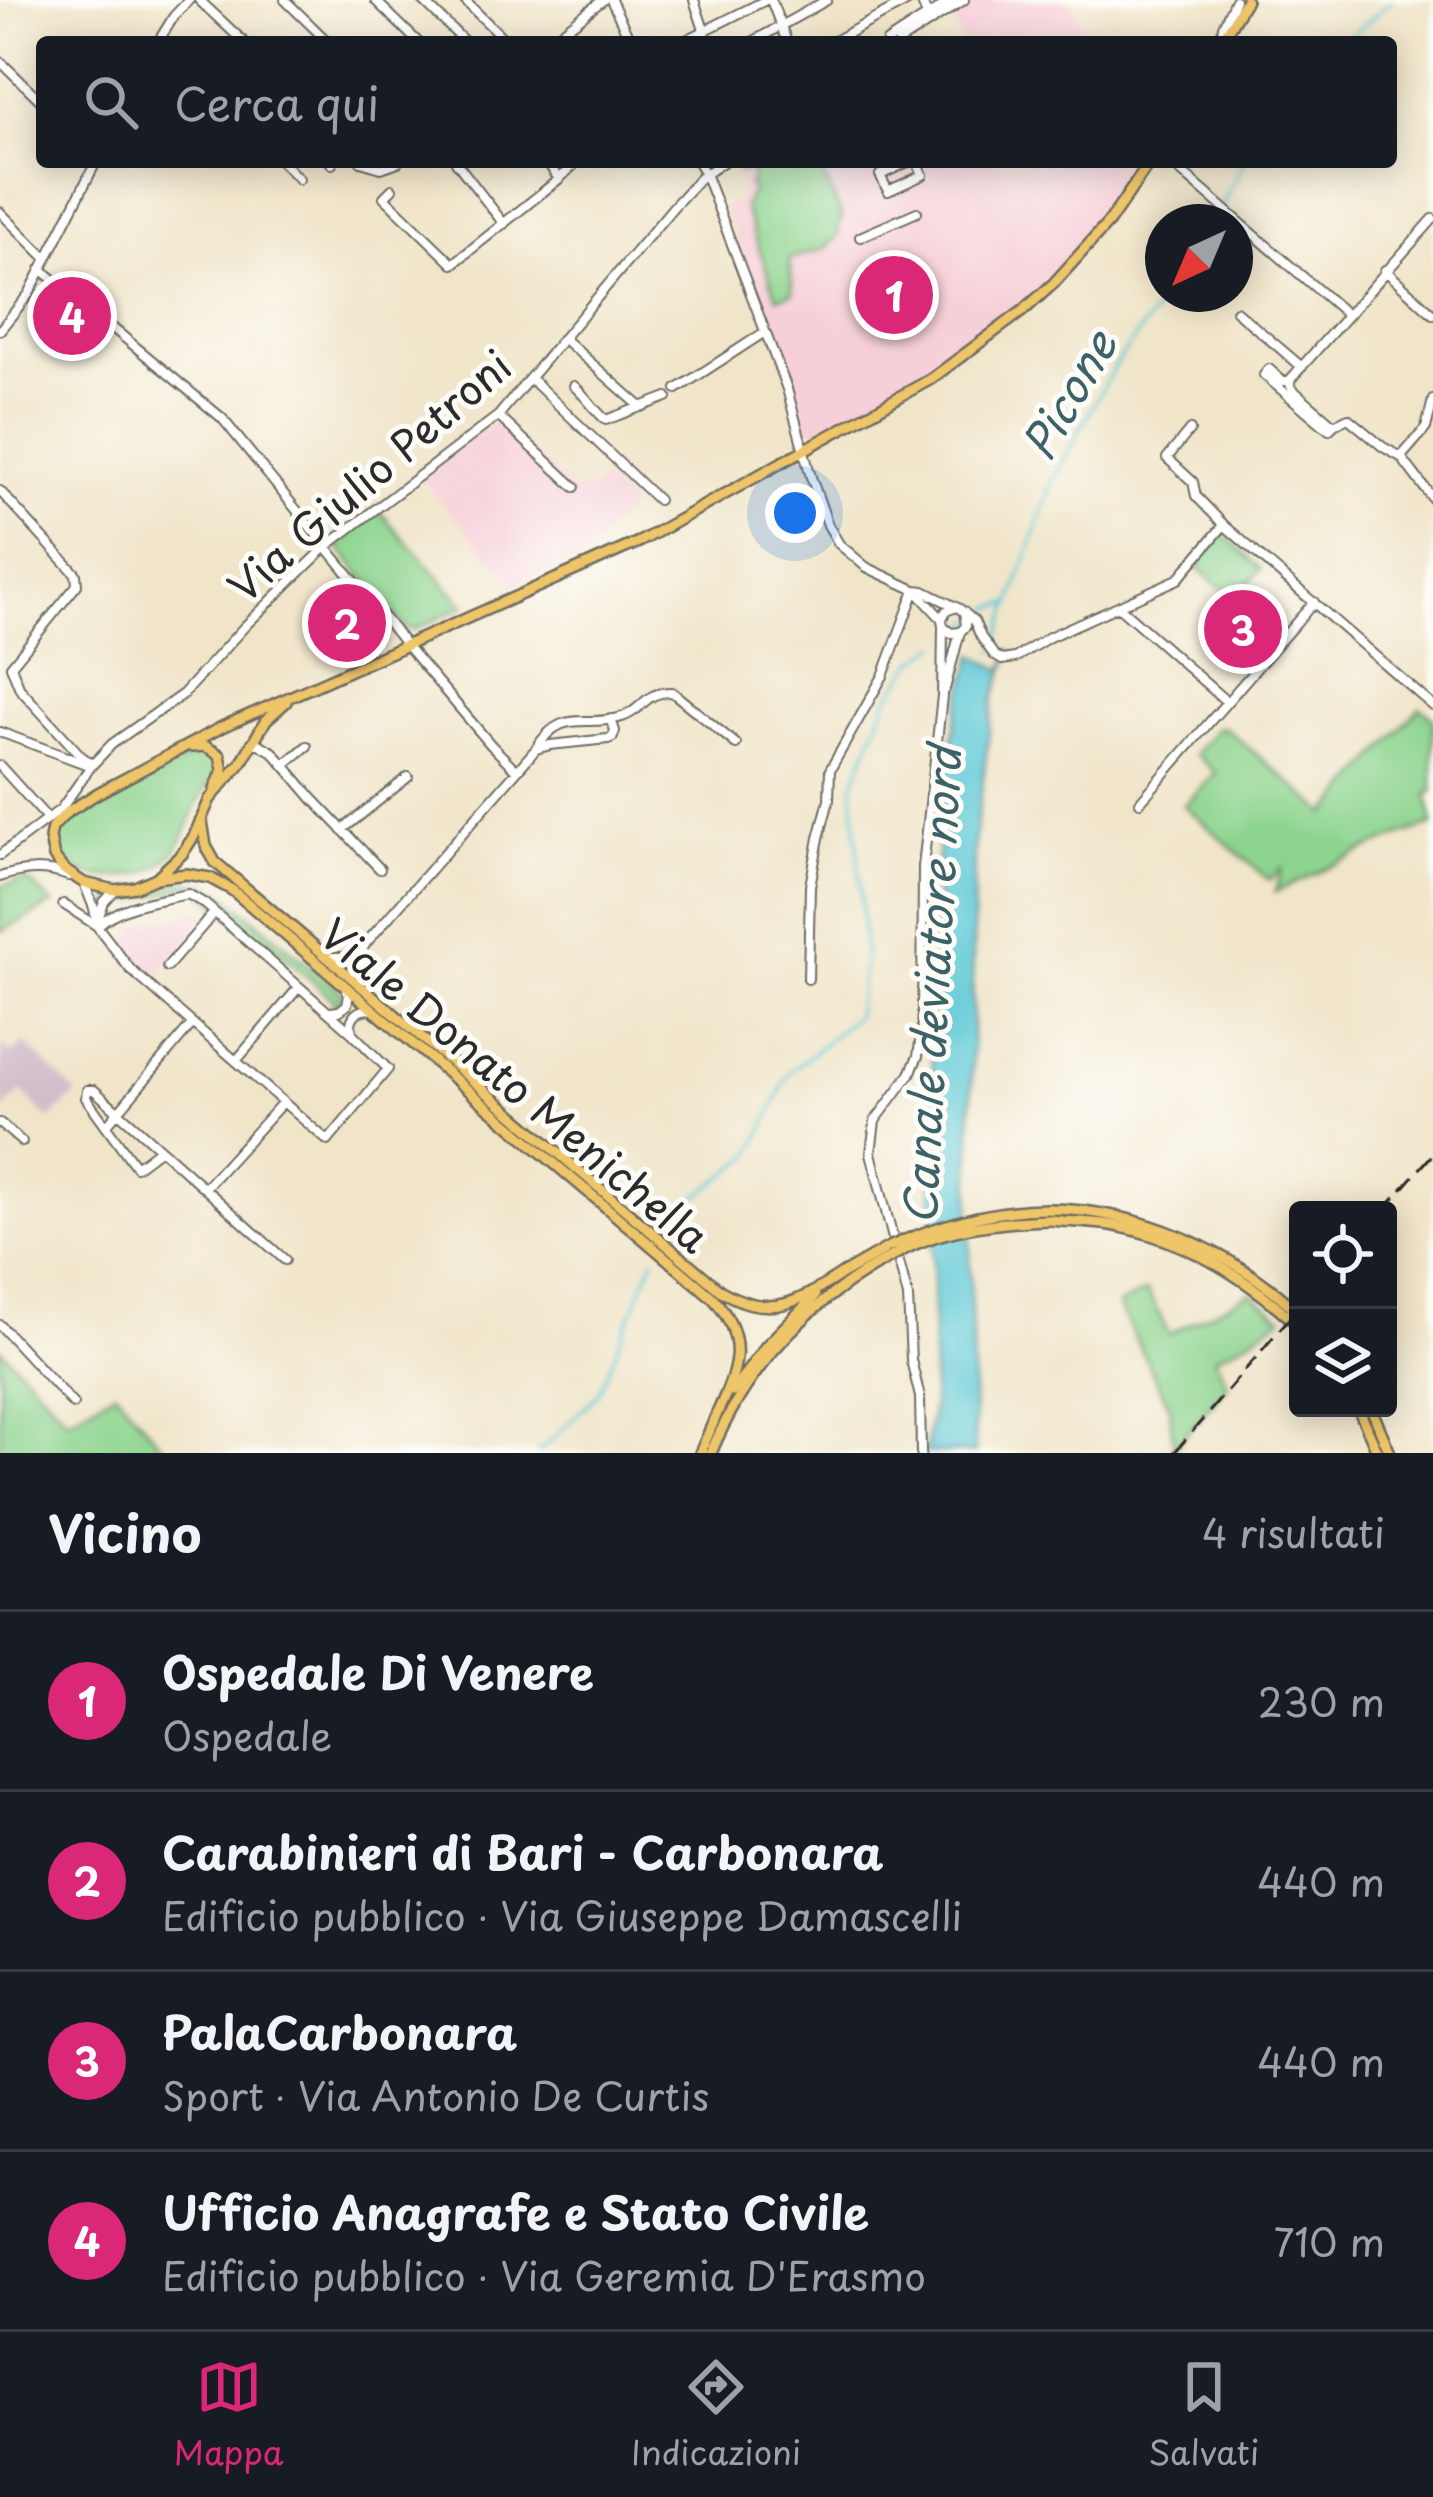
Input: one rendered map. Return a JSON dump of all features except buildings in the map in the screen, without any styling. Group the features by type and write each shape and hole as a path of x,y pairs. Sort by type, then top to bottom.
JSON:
{"main road":[{"path":"1225,36 1246,0"},
{"path":"80,881 53,857 50,838 58,820 98,793 295,694 641,541 931,380 1024,310 1094,242 1146,168"},
{"path":"209,799 228,781 260,727 295,694"},
{"path":"156,878 182,854 223,770 220,755 205,746 176,751"},
{"name":"Viale Donato Menichella","path":"202,821 206,847 215,862 542,1146"},
{"name":"Viale Donato Menichella","path":"80,881 115,890 186,874 221,884 717,1294 757,1306 784,1305 844,1272"},
{"path":"711,1453 753,1374 793,1328 845,1283 945,1225 1003,1212 1123,1219 1167,1231 1237,1265 1294,1309"},
{"path":"700,1453 714,1420 766,1346 818,1293 874,1255 894,1254 978,1226 1049,1214 1116,1226 1207,1258 1256,1288 1289,1316"},
{"name":"Viale Donato Menichella","path":"714,1420 733,1379 737,1351 717,1294"},
{"path":"1362,1417 1378,1453"},
{"path":"1375,1417 1390,1453"}],"street":[{"path":"161,36 189,0"},
{"path":"199,0 238,36"},
{"path":"286,0 322,36"},
{"path":"375,0 412,36"},
{"path":"422,0 459,36"},
{"path":"464,0 501,36"},
{"path":"557,36 607,0 628,36"},
{"path":"694,0 706,36"},
{"path":"694,36 768,0 785,36"},
{"path":"763,36 827,0"},
{"path":"843,36 910,0"},
{"path":"921,0 927,16"},
{"path":"896,36 952,0"},
{"path":"908,36 964,0"},
{"path":"1222,36 1235,0"},
{"path":"0,61 36,96"},
{"path":"0,330 29,294 93,168"},
{"path":"288,168 299,179"},
{"path":"461,168 504,224"},
{"path":"552,168 560,179"},
{"path":"392,188 384,197 453,264 571,168"},
{"path":"701,168 787,389 816,493 839,544 866,567 924,591 974,620 994,655 1011,659 1178,579 1224,525"},
{"name":"Via Giulio Petroni","path":"61,809 112,744 183,694 327,546 498,416 674,206 716,168"},
{"path":"898,168 880,175 888,190 923,175 918,168"},
{"path":"1177,168 1346,314"},
{"path":"0,212 44,264 222,418 406,645 517,771"},
{"path":"860,237 917,212"},
{"path":"1433,219 1289,381 1282,381 1269,369 1264,375 1329,430 1348,418 1402,458 1433,500"},
{"path":"1384,271 1433,314"},
{"path":"1237,312 1302,367"},
{"path":"677,389 765,332"},
{"path":"563,338 641,406"},
{"path":"530,379 658,500"},
{"path":"1289,381 1292,389 1334,425"},
{"path":"574,386 606,420 668,397"},
{"path":"1402,458 1426,428 1432,407"},
{"path":"498,416 575,487"},
{"path":"1190,430 1167,458 1193,482 1196,496 1433,706"},
{"path":"0,491 76,574 77,585 11,666 20,689 92,765"},
{"path":"915,590 951,633 973,631 981,637"},
{"path":"808,979 810,886 830,800 830,770 883,676 915,590"},
{"path":"1141,802 1314,602"},
{"path":"1118,606 1228,702"},
{"path":"921,1453 920,1397 911,1360 908,1297 871,1153 875,1121 910,1074 920,1042 923,867 942,696 943,623 946,610 960,610"},
{"path":"942,696 968,621 960,610"},
{"path":"536,749 613,737 650,695 672,692 736,745"},
{"path":"357,982 354,965 366,943 553,727 632,712"},
{"path":"611,719 613,737"},
{"path":"260,727 267,747 380,869"},
{"path":"0,732 92,765"},
{"path":"250,744 267,747"},
{"path":"284,765 307,746"},
{"path":"0,766 47,818"},
{"path":"342,830 407,777"},
{"path":"2,855 47,818 98,793"},
{"name":"Viale Donato Menichella","path":"2,875 44,869 80,881"},
{"path":"80,881 97,926"},
{"path":"97,926 104,902 115,890"},
{"path":"63,904 97,926 130,969 328,1141 388,1069 205,904 188,894 121,910 97,926"},
{"path":"167,968 214,913"},
{"path":"328,957 344,957 366,943"},
{"path":"324,1009 344,1009 349,994 344,985"},
{"path":"236,1061 299,987"},
{"path":"352,1033 350,1023 356,1013 376,1012"},
{"path":"106,1126 192,1024"},
{"path":"160,1149 136,1167 86,1098 87,1090 94,1090 285,1260"},
{"path":"205,1188 283,1102"},
{"path":"0,1123 22,1142"},
{"path":"0,1325 73,1405"}],"shaded area":[{"path":"976,0 1069,0 1089,36 959,36 950,16"},
{"path":"738,168 1136,168 1100,225 1023,302 916,381 818,430 804,423 794,386 723,207 740,199"},
{"path":"498,420 576,492 581,488 587,494 604,479 632,506 581,559 515,585 421,479"},
{"path":"202,911 208,916 150,983 118,950 140,925"},
{"path":"24,1042 77,1094 49,1120 22,1092 0,1112 0,1043 12,1054"}],"green space":[{"path":"749,168 820,168 842,216 839,235 824,249 789,259 793,293 777,298 744,207 753,189 749,186"},
{"path":"379,511 465,606 413,630 405,628 338,547"},
{"path":"1223,534 1261,569 1234,599 1196,566"},
{"path":"1420,707 1433,718 1433,792 1427,794 1433,825 1275,892 1282,868 1269,880 1184,806 1216,773 1195,754 1217,727 1224,727 1327,814"},
{"path":"199,753 212,759 217,773 199,800 182,841 166,860 125,877 103,877 66,864 57,852 57,837 68,820"},
{"path":"26,879 53,904 0,932 0,887"},
{"path":"181,882 204,884 224,894 342,993 342,1002 333,1004 274,947 270,950 196,886 106,906 118,898"},
{"path":"1147,1291 1169,1334 1251,1292 1282,1317 1215,1357 1228,1385 1173,1449 1170,1407 1118,1305"},
{"path":"0,1348 68,1420 115,1391 168,1453 0,1453"}],"water":[{"path":"1012,649 994,698 974,844 970,1265 975,1453 925,1453 933,1402 932,1087 941,803 958,708 974,655 1003,670"}],"waterway":[{"name":"Picone","path":"1352,36 1392,0"},
{"name":"Picone","path":"1222,204 1241,168"},
{"name":"Picone","path":"995,651 1053,481 1116,363 1154,312"},
{"path":"967,626 994,607 1011,603"},
{"path":"666,1229 671,1216 751,1156 789,1073 856,1016 865,956 853,785 887,700 914,662 939,645"},
{"path":"538,1453 598,1394 654,1259"}],"railway":[{"path":"1392,1201 1433,1154"},
{"path":"1174,1453 1297,1309"}],"place":[{"name":"Ospedale Di Venere","path":"894,295"},
{"name":"Ufficio Anagrafe e Stato Civile","path":"72,316"},
{"name":"Carabinieri di Bari - Carbonara","path":"347,623"},
{"name":"PalaCarbonara","path":"1243,629"}],"water label":[{"name":"Canale deviatore nord","path":"933,986"}]}
